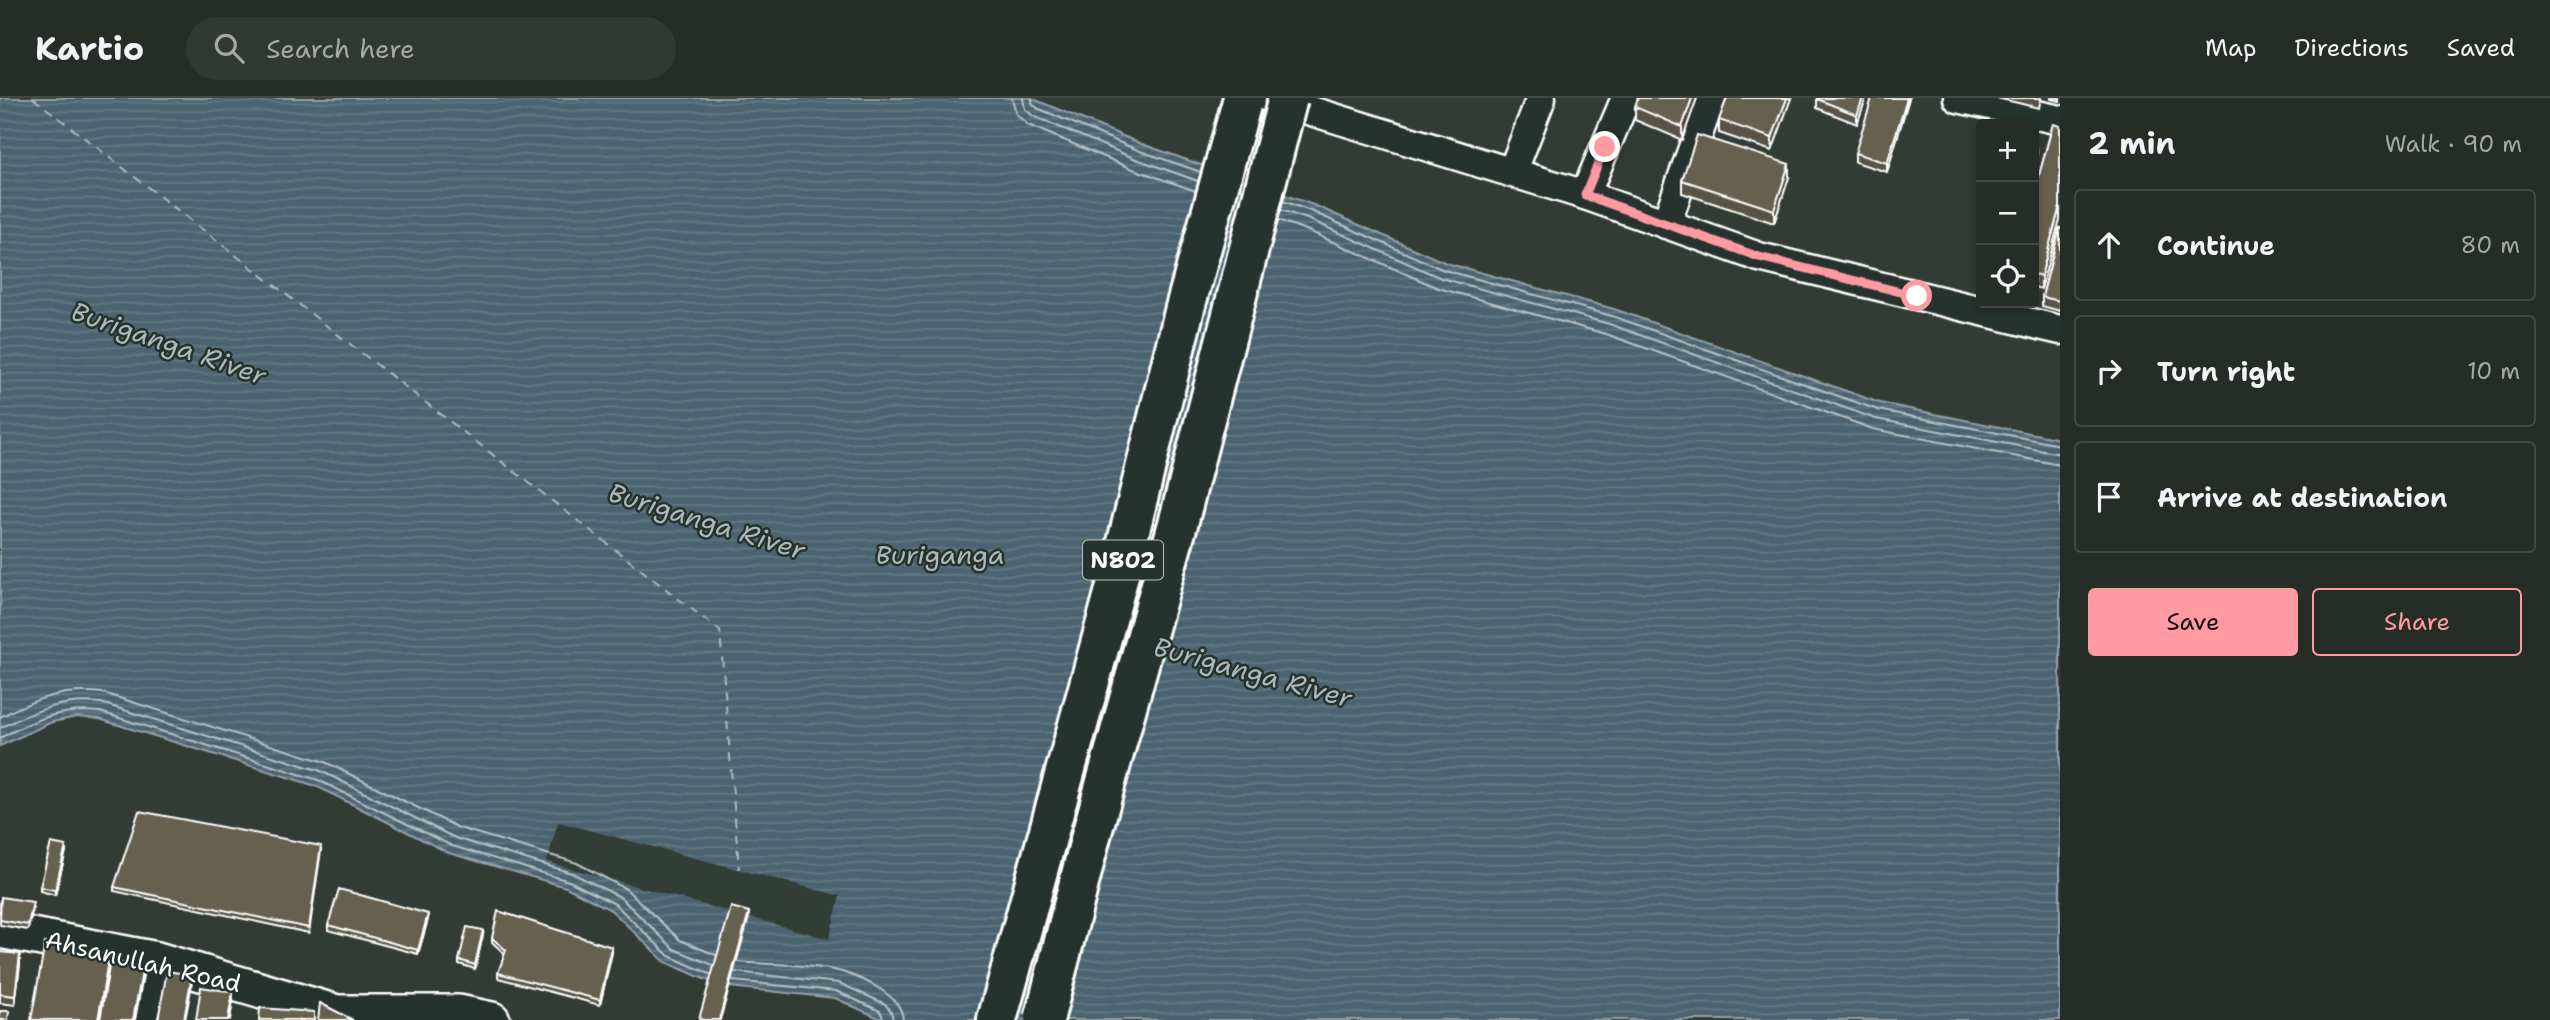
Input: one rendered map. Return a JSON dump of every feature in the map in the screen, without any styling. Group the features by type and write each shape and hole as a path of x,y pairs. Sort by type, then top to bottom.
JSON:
{"highway":[{"name":"N802","path":"997,1020 1117,583 1185,308 1243,98"},
{"name":"N802","path":"1044,1020 1091,836 1179,520 1308,103"}],"street":[{"path":"1269,98 1308,103 1512,173 1585,195 1759,257 2060,330"},
{"path":"1512,173 1541,98"},
{"path":"1585,195 1626,98"},
{"path":"1666,224 1712,98"},
{"path":"1958,98 2060,120"},
{"name":"Ahsanullah Road","path":"0,930 157,960 337,1013 469,1018"},
{"path":"142,1020 157,960"}],"water":[{"name":"Buriganga","path":"0,98 1031,98 1142,144 1316,206 1446,263 1614,309 1880,403 2060,439 2060,1020 883,1020 835,998 729,987 711,982 665,962 611,910 566,887 449,853 316,786 99,719 77,717 52,722 0,746"}],"pier":[{"path":"558,822 840,896 829,939 749,917 728,991 730,912 547,862"}],"building":[{"path":"1638,98 1692,98 1682,127 1635,107"},
{"path":"1727,98 1787,98 1772,138 1719,120"},
{"path":"1817,98 1863,98 1857,115"},
{"path":"1872,98 1907,98 1887,163 1855,153"},
{"path":"2053,124 2060,126 2060,206 2041,276 2039,275 2039,176"},
{"path":"1697,135 1789,164 1774,210 1682,180"},
{"path":"2060,227 2060,301 2042,297"},
{"path":"139,811 321,846 309,928 114,887"},
{"path":"51,843 66,846 55,890 40,887"},
{"path":"339,889 428,914 418,950 328,925"},
{"path":"1,897 33,902 28,925 0,920"},
{"path":"731,907 749,912 719,1020 699,1019"},
{"path":"498,911 612,947 600,1000 498,973 506,950 492,938"},
{"path":"467,927 483,930 475,965 459,960"},
{"path":"45,943 109,955 98,1020 31,1020"},
{"path":"0,952 20,954 15,996 0,994"},
{"path":"110,961 143,967 133,1020 100,1020"},
{"path":"167,971 192,975 184,1020 158,1020"},
{"path":"201,987 233,992 228,1020 196,1020"},
{"path":"320,1003 353,1020 318,1020"},
{"path":"260,1008 314,1012 314,1020 259,1020"},
{"path":"0,1011 9,1011 8,1020 0,1020"}],"ferry route":[{"path":"33,98 720,631 739,869"}],"route":[{"path":"1605,147 1585,195 1759,257 1917,296"}],"water label":[{"name":"Buriganga River","path":"169,343"},
{"name":"Buriganga River","path":"707,521"},
{"name":"Buriganga River","path":"1253,672"}]}
